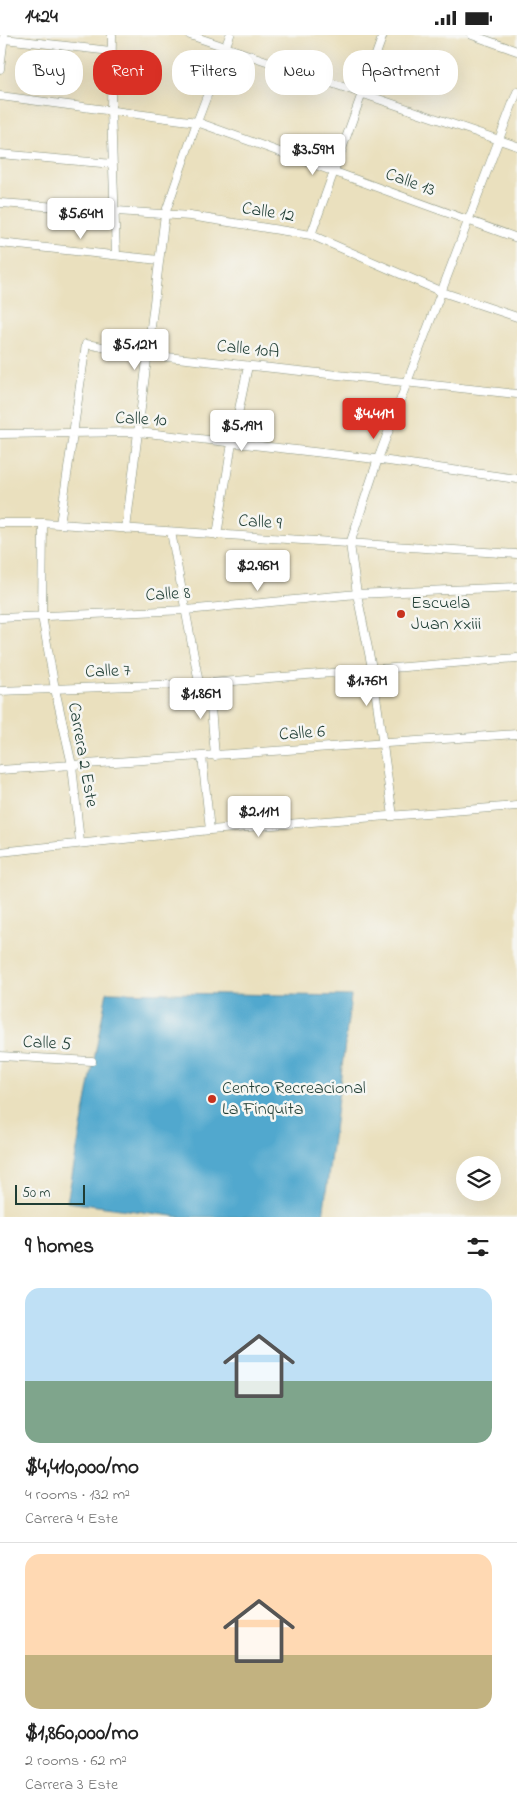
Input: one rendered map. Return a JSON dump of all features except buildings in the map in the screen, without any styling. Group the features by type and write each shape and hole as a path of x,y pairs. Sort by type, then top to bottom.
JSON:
{"street":[{"path":"112,35 112,50"},
{"path":"190,35 343,86"},
{"path":"126,529 165,215 230,35"},
{"path":"378,50 383,35"},
{"path":"472,35 517,51"},
{"path":"0,69 4,37 104,50"},
{"path":"393,816 384,743 357,595 350,544 378,459 517,92"},
{"path":"111,95 116,255"},
{"path":"311,235 361,95"},
{"path":"368,95 517,146"},
{"name":"Calle 13","path":"0,96 111,109 197,122 517,238"},
{"path":"0,154 113,165"},
{"name":"Calle 12","path":"0,203 190,216 311,235 442,292 517,317"},
{"path":"0,243 160,260"},
{"name":"Calle 10A","path":"73,434 86,344 148,355 517,394"},
{"path":"217,535 232,443 248,365"},
{"name":"Calle 10","path":"0,434 138,432 378,459 517,479"},
{"path":"60,524 73,434"},
{"name":"Calle 9","path":"0,523 60,524 517,554"},
{"name":"Carrera 2 Este","path":"43,523 42,616 55,689 72,765 80,842"},
{"path":"171,532 199,683"},
{"name":"Calle 8","path":"0,618 186,610 357,595 517,587"},
{"name":"Calle 7","path":"0,691 209,683 517,658"},
{"path":"209,683 215,756"},
{"name":"Calle 6","path":"0,770 517,734"},
{"path":"202,757 210,830"},
{"path":"0,852 80,842 210,830 517,806"},
{"name":"Calle 5","path":"0,1056 92,1061"}],"water":[{"name":"Centro Recreacional La Finquita","path":"107,992 351,996 323,1217 181,1217 67,1202"}],"place":[{"name":"Escuela Juan Xxiii","path":"401,614"},
{"name":"Centro Recreacional La Finquita","path":"212,1099"}]}
